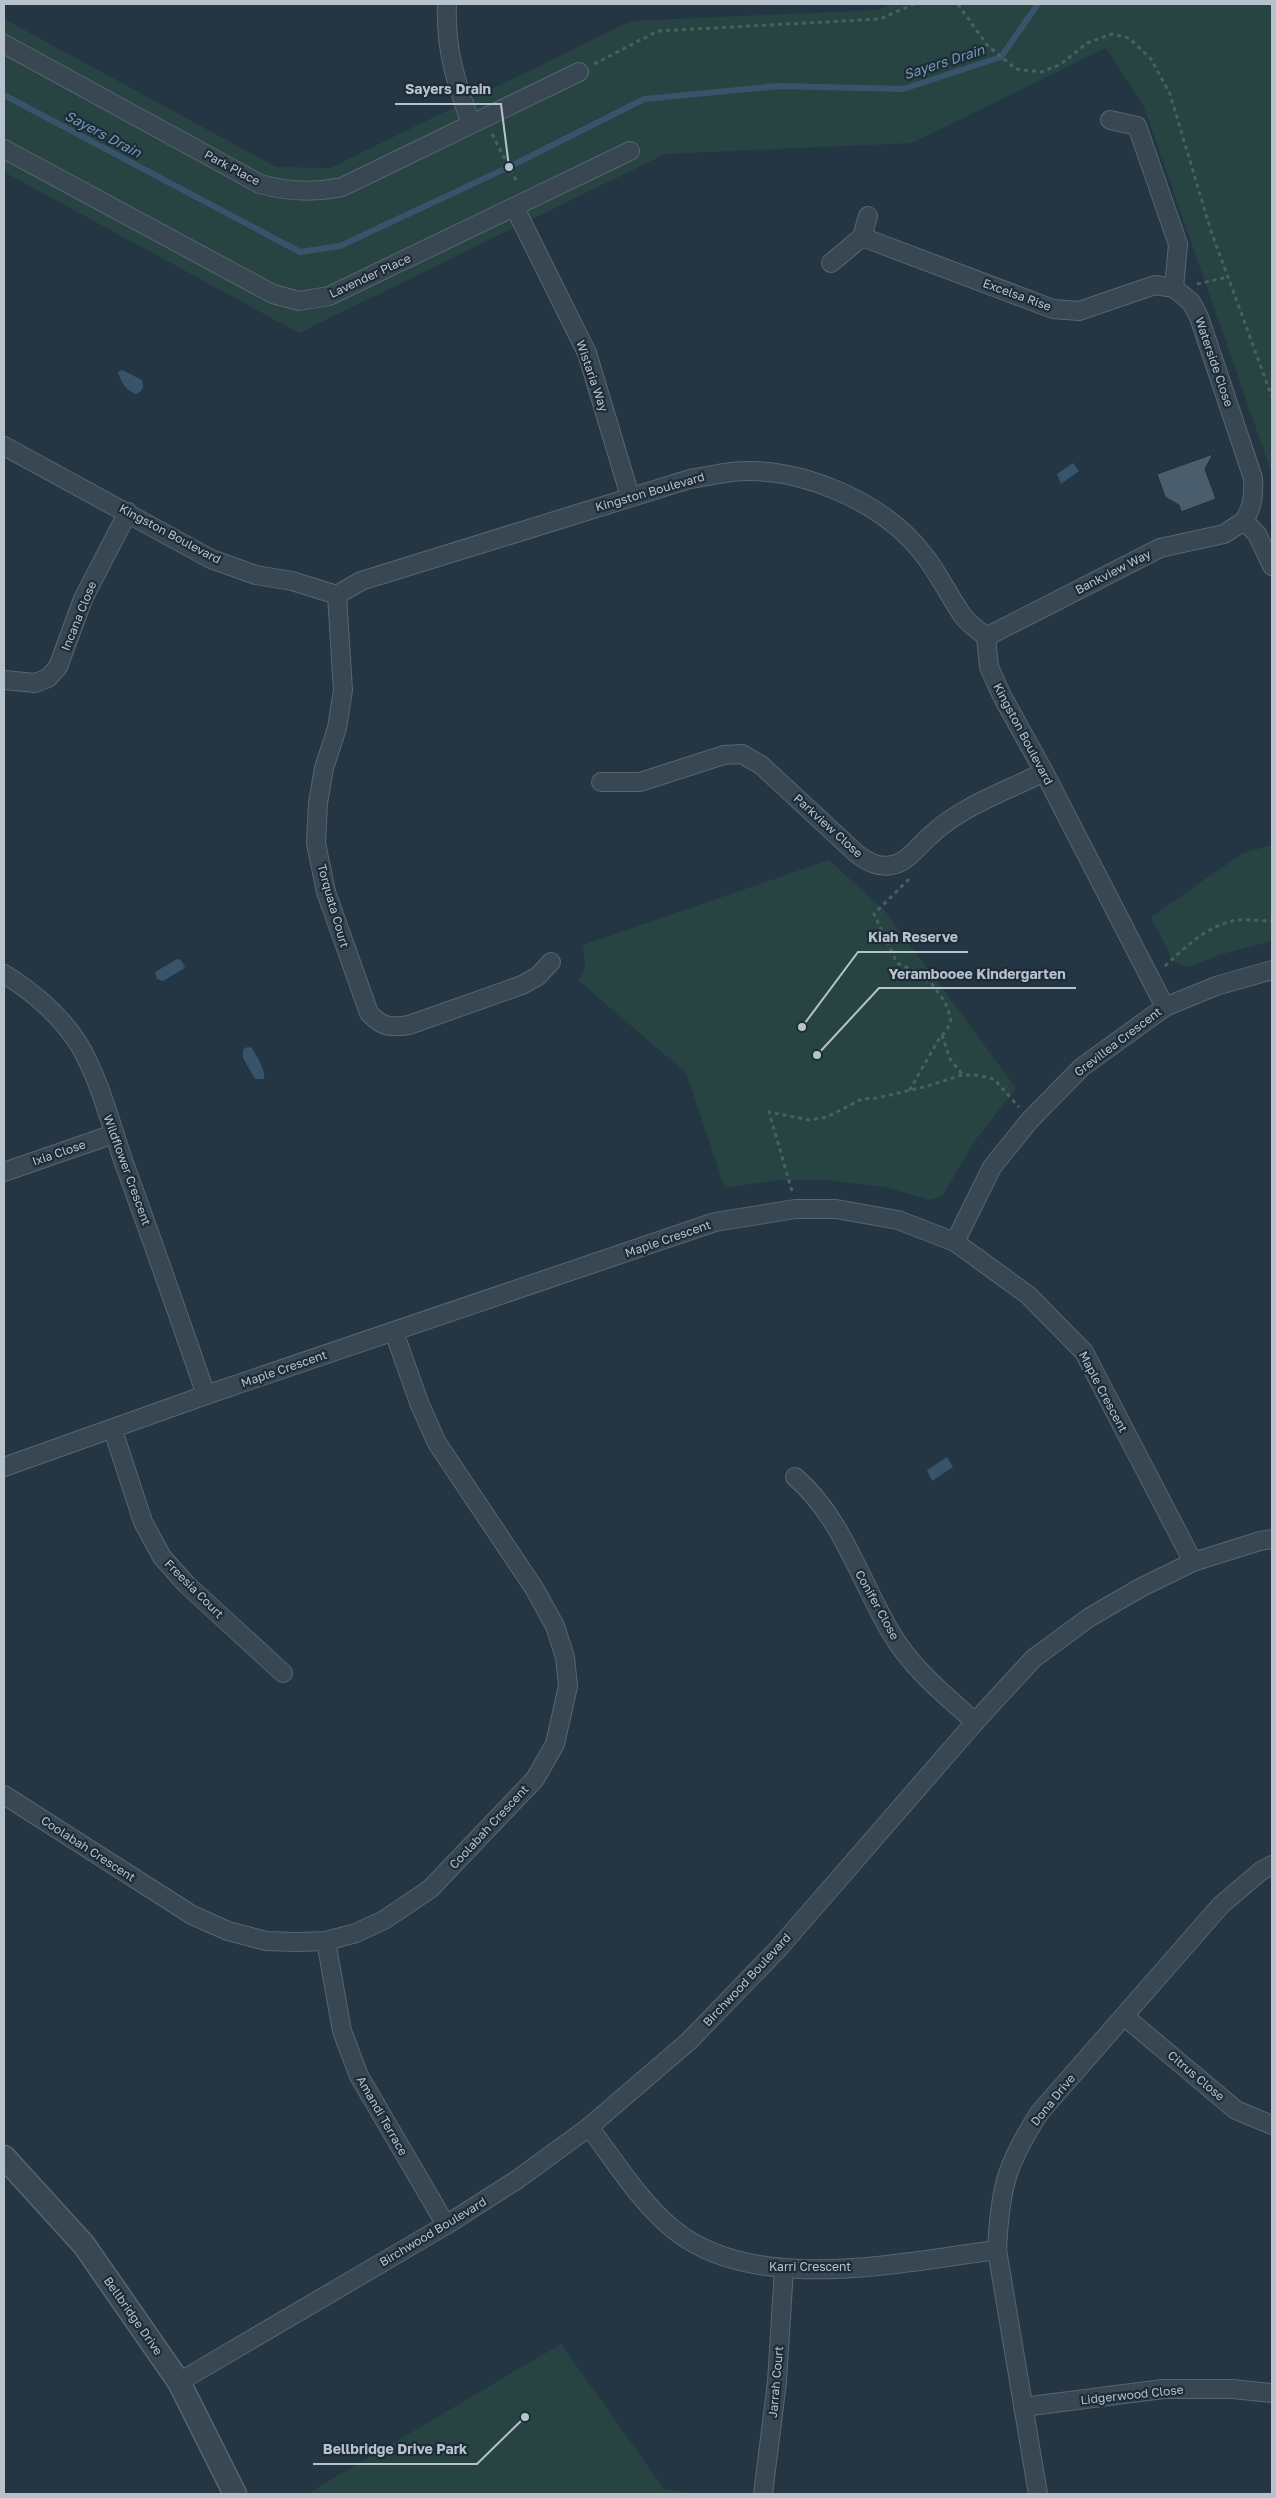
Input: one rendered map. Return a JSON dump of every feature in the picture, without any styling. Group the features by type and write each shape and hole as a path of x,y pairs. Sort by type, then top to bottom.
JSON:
{"street":[{"path":"447,4 446,38 452,69 477,121"},
{"name":"Park Place","path":"4,44 260,184 281,190 323,191 342,187 579,72"},
{"path":"1110,120 1137,126 1178,244 1174,288"},
{"name":"Lavender Place","path":"4,149 273,294 299,301 329,296 630,151"},
{"name":"Wistaria Way","path":"521,205 587,353 630,496"},
{"path":"831,263 862,238 868,216"},
{"name":"Excelsa Rise","path":"862,238 1053,309 1079,311 1155,285 1174,288"},
{"name":"Waterside Close","path":"1174,288 1191,302 1199,317 1253,478 1253,501 1244,521"},
{"name":"Kingston Boulevard","path":"4,446 211,558 256,575 292,581 337,595 361,581 630,496 690,479 732,472 787,476 818,483 850,496 887,518 924,554 964,617 986,637 989,667 1002,696 1044,772 1165,1007"},
{"name":"Incana Close","path":"4,680 35,683 48,678 58,667 83,599 128,512"},
{"path":"1244,521 1257,534 1272,566"},
{"name":"Bankview Way","path":"986,637 1160,548 1224,534 1244,521"},
{"name":"Torquata Court","path":"337,595 343,690 337,728 324,768 318,803 316,843 326,892 368,1014 378,1024 394,1027 408,1025 522,985 538,976 552,962"},
{"name":"Parkview Close","path":"602,782 640,782 724,755 742,754 761,765 868,862 886,865 904,861"},
{"path":"904,861 932,833 954,816 1044,772"},
{"name":"Grevillea Crescent","path":"955,1242 992,1167 1030,1120 1082,1067 1165,1007 1216,986 1272,970"},
{"name":"Wildflower Crescent","path":"4,974 21,984 58,1018 78,1043 90,1068 206,1395"},
{"name":"Ixia Close","path":"4,1172 114,1134"},
{"name":"Maple Crescent","path":"4,1467 113,1430 206,1395 716,1222 795,1209 836,1209 898,1220 955,1242 1028,1295 1084,1352 1192,1562"},
{"name":"Coolabah Crescent","path":"4,1795 192,1915 228,1931 266,1941 326,1941 356,1933 384,1920 430,1889 535,1778 555,1744 568,1686 565,1657 555,1626 534,1588 437,1444 420,1405 394,1332"},
{"name":"Freesia Court","path":"113,1430 143,1522 162,1557 187,1585 283,1673"},
{"name":"Conifer Close","path":"795,1477 824,1507 890,1632 906,1655 922,1675 975,1722"},
{"name":"Birchwood Boulevard","path":"180,2382 446,2225 518,2179 589,2127 689,2040 778,1949 975,1722 1034,1658 1090,1617 1140,1588 1192,1562 1272,1539"},
{"name":"Dona Drive","path":"1038,2494 998,2250 999,2214 1004,2182 1018,2146 1040,2112 1221,1905 1261,1871 1272,1865"},
{"name":"Amandi Terrace","path":"326,1941 342,2030 358,2076 446,2225"},
{"name":"Citrus Close","path":"1125,2017 1236,2110 1272,2124"},
{"name":"Karri Crescent","path":"589,2127 653,2210 673,2229 720,2257 754,2266 784,2269 876,2266 998,2250"},
{"name":"Bellbridge Drive","path":"4,2157 84,2245 180,2382 235,2494"},
{"name":"Jarrah Court","path":"763,2494 777,2382 784,2269"},
{"name":"Lidgerwood Close","path":"1023,2408 1163,2389 1232,2388 1272,2393"}],"path":[{"path":"579,72 658,31 880,19 914,4"},
{"path":"477,121 521,205"},
{"path":"1174,288 1228,277"},
{"path":"904,861 911,878 874,914 897,963 917,972 932,984 945,1002 951,1020 947,1030 942,1035 909,1090"},
{"path":"1151,978 1193,940 1219,926 1237,920 1272,921"},
{"path":"942,1035 950,1059 962,1075"},
{"path":"795,1209 791,1186 769,1112 809,1120 827,1117 862,1099 877,1098 962,1075 976,1075 994,1079 1030,1120"}],"green space":[{"path":"890,4 1272,4 1272,474 1144,107 1106,48 912,143 665,154 299,333 4,172 4,19 276,167 330,168 631,21 878,10"},
{"path":"1272,845 1272,941 1222,954 1188,967 1174,962 1151,917 1243,853"},
{"path":"829,860 885,911 1016,1088 976,1139 943,1195 931,1200 884,1187 826,1180 778,1180 725,1188 686,1073 579,981 585,967 583,945"},
{"path":"561,2344 664,2489 698,2494 307,2494"}],"water":[{"path":"122,370 142,380 143,387 140,392 133,393 124,386 118,372"},
{"path":"1073,463 1079,471 1061,484 1057,474"},
{"path":"177,959 181,960 185,967 183,969 163,981 157,979 155,972"},
{"path":"252,1048 261,1064 264,1079 255,1079 243,1058 243,1049"},
{"path":"947,1457 953,1467 932,1481 927,1470"}],"building":[{"path":"1213,454 1205,469 1216,499 1181,512 1179,505 1165,497 1157,474"}],"waterway":[{"name":"Sayers Drain","path":"4,95 300,252 340,246 509,167 644,99 779,86 903,89 1001,57 1038,4"}],"place":[{"name":"Sayers Drain","path":"509,167"},
{"name":"Kiah Reserve","path":"802,1027"},
{"name":"Yerambooee Kindergarten","path":"817,1055"},
{"name":"Bellbridge Drive Park","path":"525,2417"}]}
